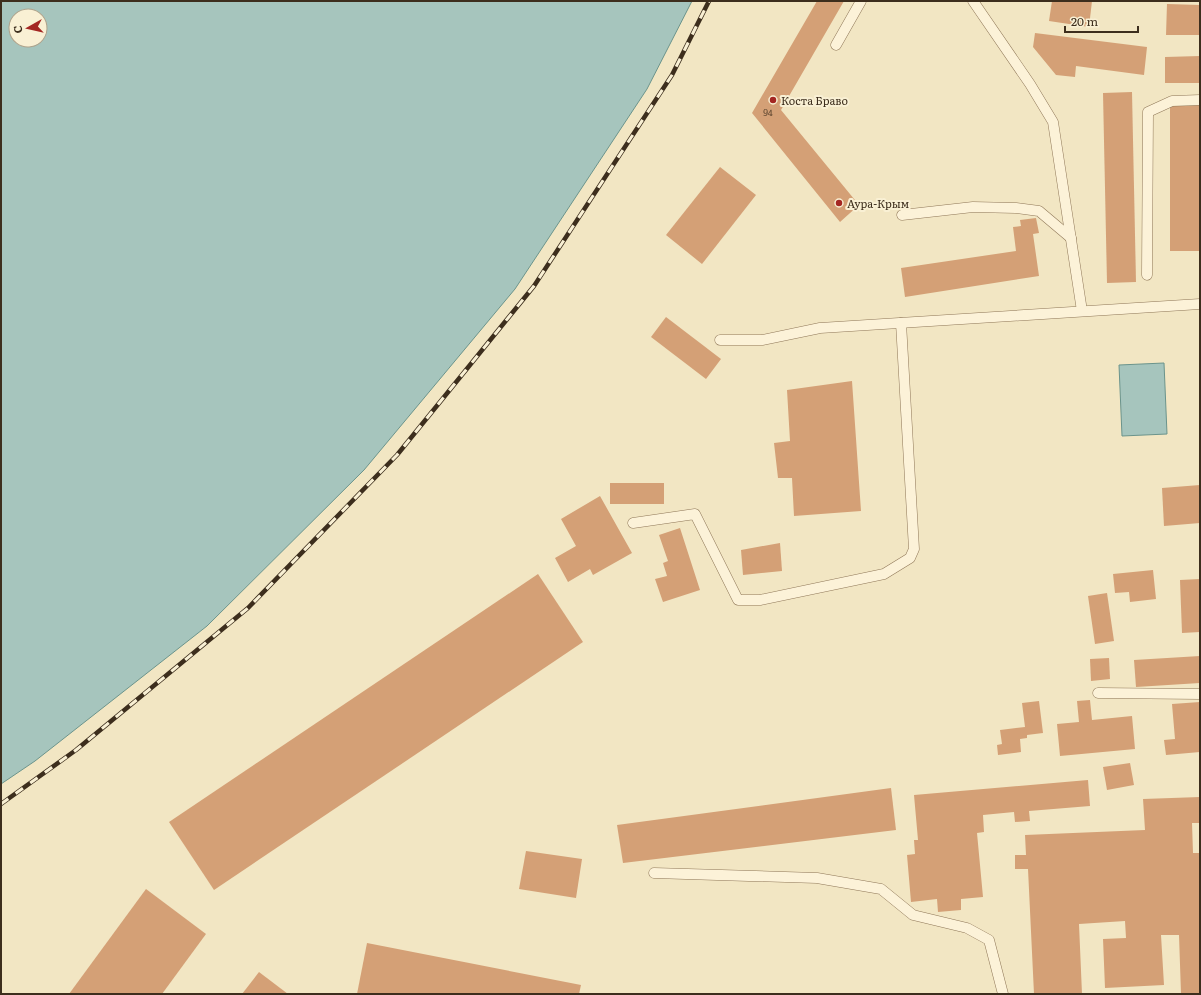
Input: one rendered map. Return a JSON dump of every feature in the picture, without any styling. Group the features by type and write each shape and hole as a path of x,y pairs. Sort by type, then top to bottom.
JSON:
{"lane":[{"path":"836,45 861,1"},
{"path":"973,1 1030,84 1053,122 1082,311"},
{"path":"1147,275 1148,112 1172,101 1200,100"},
{"path":"902,215 973,207 1016,208 1039,211 1071,238"},
{"path":"720,340 762,340 820,328 1200,304"},
{"path":"633,524 695,514 738,600 760,600 884,574 910,558 914,549 901,323"},
{"path":"1098,693 1200,694"},
{"path":"654,873 817,878 881,889 913,915 967,928 989,940 1003,994"}],"water":[{"path":"1,1 692,1 647,89 515,289 364,470 207,626 35,761 1,784"},
{"path":"1164,363 1167,434 1122,436 1119,365"}],"building":[{"path":"817,1 844,1 781,110 859,205 840,222 752,113"},
{"path":"1052,1 1092,1 1089,27 1049,21"},
{"path":"1167,4 1200,5 1200,35 1166,35"},
{"path":"1035,33 1147,47 1144,75 1076,66 1075,77 1056,75 1033,47"},
{"path":"1200,56 1200,83 1165,83 1165,57"},
{"path":"1132,92 1136,282 1107,283 1103,93"},
{"path":"1170,104 1200,105 1200,251 1170,251"},
{"path":"720,167 756,195 702,264 666,235"},
{"path":"1036,218 1039,233 1033,234 1039,276 905,297 901,268 1016,251 1013,227 1021,226 1020,220"},
{"path":"666,317 721,359 706,379 651,337"},
{"path":"852,381 861,511 794,516 792,478 778,478 774,443 790,441 787,390"},
{"path":"610,483 664,483 664,504 610,504"},
{"path":"1200,485 1200,523 1164,526 1162,488"},
{"path":"600,496 632,553 593,575 590,569 568,582 555,558 576,546 561,519"},
{"path":"680,528 700,590 663,602 655,579 667,576 663,563 668,561 659,535"},
{"path":"780,543 782,571 743,575 741,550"},
{"path":"1153,570 1156,599 1130,602 1129,592 1115,593 1113,574"},
{"path":"538,574 583,642 214,890 169,822"},
{"path":"1200,579 1200,632 1182,633 1180,580"},
{"path":"1107,593 1114,641 1095,644 1088,596"},
{"path":"1200,656 1200,683 1136,687 1134,660"},
{"path":"1109,658 1110,679 1091,681 1090,659"},
{"path":"1090,700 1092,720 1132,716 1135,749 1060,756 1057,724 1079,722 1077,701"},
{"path":"1039,701 1043,733 1027,735 1027,738 1020,739 1021,752 998,755 997,745 1002,744 1000,730 1025,727 1022,703"},
{"path":"1200,702 1200,752 1166,755 1164,740 1175,739 1172,704"},
{"path":"1130,763 1134,785 1107,790 1103,767"},
{"path":"1088,780 1090,806 1029,811 1030,821 1015,822 1014,812 983,815 984,832 977,833 983,897 961,899 961,910 938,912 937,899 911,902 907,855 915,854 914,840 918,840 914,795"},
{"path":"891,788 896,830 623,863 617,825"},
{"path":"1200,797 1200,823 1192,823 1193,853 1200,853 1200,994 1181,994 1179,935 1161,935 1164,985 1105,988 1103,939 1126,938 1125,921 1079,924 1082,994 1034,994 1028,869 1015,869 1015,855 1026,855 1025,835 1145,830 1143,799"},
{"path":"526,851 582,859 576,898 519,889"},
{"path":"146,889 206,934 162,994 69,994"},
{"path":"367,943 581,985 579,994 357,994"},
{"path":"259,972 288,994 242,994"}],"railway":[{"path":"1,804 76,750 248,608 397,455 534,286 672,75 709,1"}],"place":[{"name":"Коста Браво","path":"773,100"},
{"name":"Аура-Крым","path":"839,203"}]}
